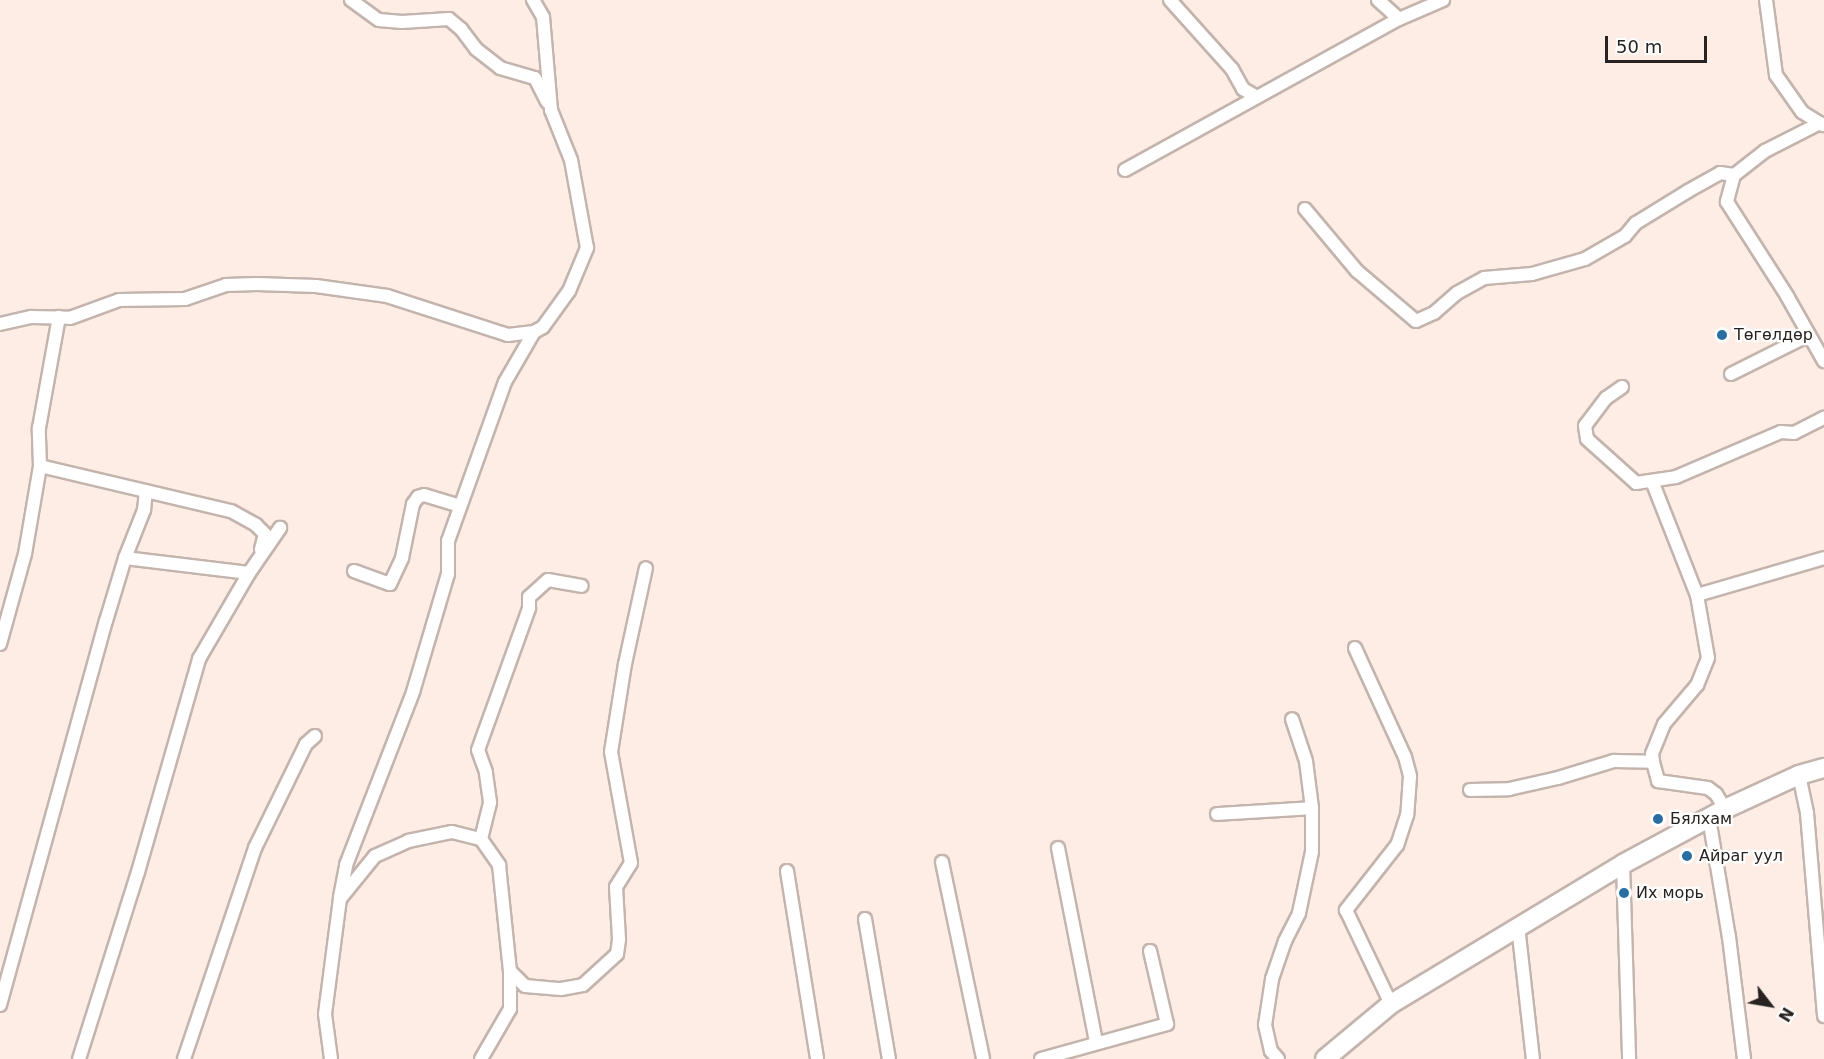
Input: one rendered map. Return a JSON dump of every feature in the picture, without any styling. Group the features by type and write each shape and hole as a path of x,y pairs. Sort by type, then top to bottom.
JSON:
{"main road":[{"path":"1325,1059 1391,1004 1623,864 1725,809 1799,775 1824,768"}],"street":[{"path":"0,324 31,316 70,318 119,300 185,299 226,285 257,284 316,286 387,296 508,335 534,332 543,327 569,291 587,248 571,160 535,78 500,68 476,49 461,29 449,19 402,22 378,20 351,0"},
{"path":"533,0 543,17 551,110"},
{"path":"1170,0 1232,69 1243,89 1257,97"},
{"path":"1378,0 1399,19"},
{"path":"1125,170 1399,19 1443,0"},
{"path":"1766,0 1776,75 1802,112 1822,124"},
{"path":"1822,124 1765,151 1734,175 1727,202 1824,362"},
{"path":"1305,209 1357,271 1416,321 1434,313 1457,293 1484,278 1532,273 1585,259 1625,236 1636,224 1712,177 1720,173 1734,175"},
{"path":"0,644 25,554 40,466 39,428 59,317"},
{"path":"331,1059 325,1014 346,865 413,692 448,574 448,541 460,506 505,382 534,332"},
{"path":"1731,374 1809,335"},
{"path":"1622,387 1606,398 1585,426 1587,439 1636,483 1676,477 1781,432 1794,433 1824,418"},
{"path":"40,466 231,511 256,525 265,534 259,557"},
{"path":"1652,481 1697,595 1708,657 1697,685 1664,724 1652,754 1653,762 1658,781 1708,788 1716,794 1725,809"},
{"path":"0,1005 125,558 144,510 146,491"},
{"path":"354,571 390,584 402,558 413,504 418,497 424,495 460,506"},
{"path":"79,1059 144,854 199,658 249,573 280,528"},
{"path":"125,558 249,573"},
{"path":"1697,595 1824,558"},
{"path":"510,971 525,986 561,989 583,985 617,954 619,939 616,886 631,863 611,752 625,664 646,568"},
{"path":"481,839 490,802 486,772 478,750 529,608 529,597 548,580 580,586"},
{"path":"1355,648 1405,757 1410,777 1407,815 1397,846 1346,910 1391,1004"},
{"path":"1278,1059 1271,1051 1265,1025 1272,979 1285,941 1299,913 1312,852 1312,808 1306,761 1292,719"},
{"path":"184,1059 255,848 306,744 315,736"},
{"path":"1470,790 1509,789 1558,778 1614,761 1653,762"},
{"path":"1799,775 1807,813 1824,1016"},
{"path":"1217,814 1312,808"},
{"path":"1709,818 1729,938 1744,1059"},
{"path":"340,899 375,856 408,840 452,832 481,839 499,865 510,971 510,1009 481,1059"},
{"path":"1058,848 1096,1042"},
{"path":"942,862 983,1059"},
{"path":"1623,864 1629,1059"},
{"path":"787,871 817,1059"},
{"path":"866,919 889,1059"},
{"path":"1518,926 1533,1059"},
{"path":"1041,1059 1167,1024 1150,951"}],"place":[{"name":"Төгөлдөр","path":"1722,335"},
{"name":"Бялхам","path":"1658,819"},
{"name":"Айраг уул","path":"1687,856"},
{"name":"Их морь","path":"1624,893"}]}
